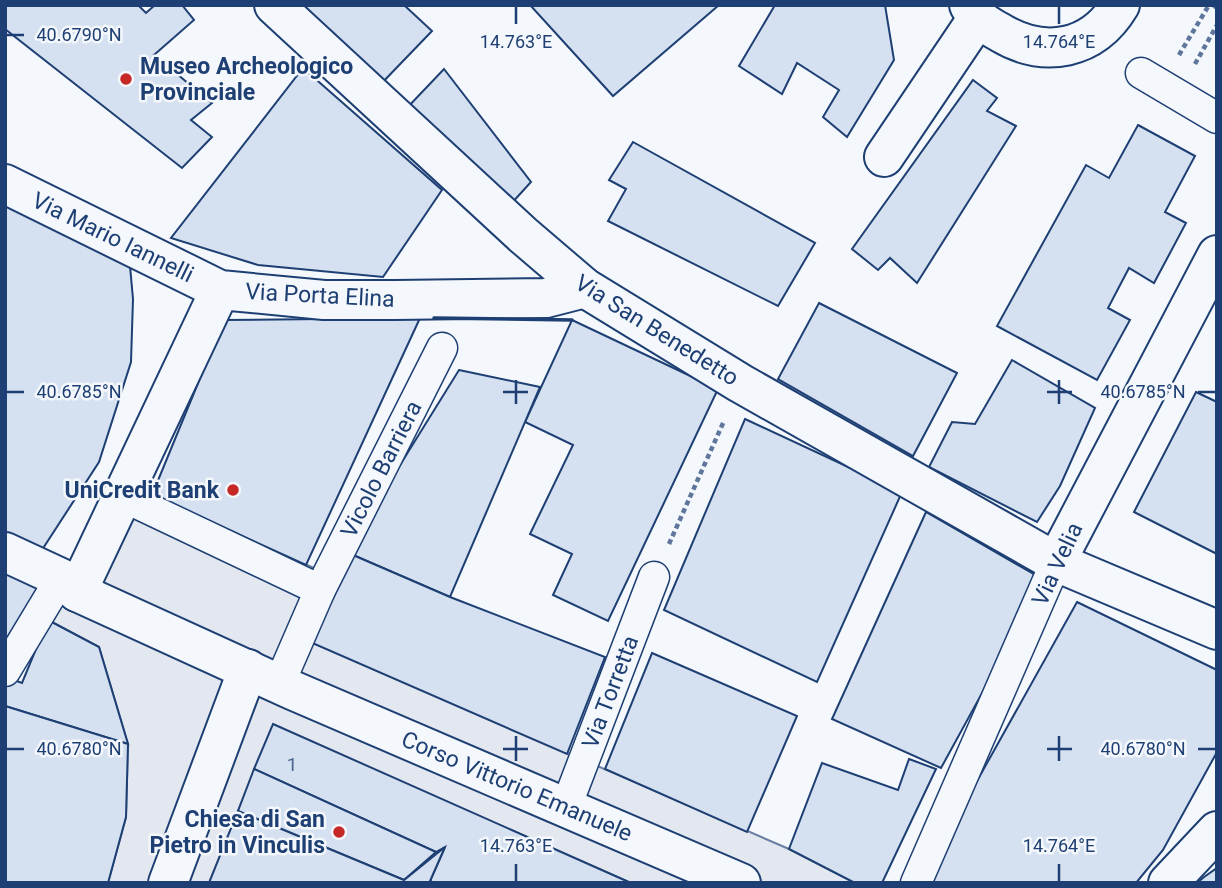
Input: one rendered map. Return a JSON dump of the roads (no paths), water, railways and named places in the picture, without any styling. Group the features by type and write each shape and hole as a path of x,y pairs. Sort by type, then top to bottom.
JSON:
{"street":[{"name":"Via San Benedetto","path":"274,5 523,235 585,288 740,383 1056,562 1217,630"},
{"path":"884,157 973,12 1023,46 1047,49 1070,45 1094,34 1113,17 1120,5"},
{"path":"1141,73 1217,118"},
{"name":"Via Mario Iannelli","path":"5,184 220,290"},
{"name":"Via Velia","path":"916,883 1056,562 1217,255"},
{"name":"Via Porta Elina","path":"69,585 128,488 220,290 324,300 395,300 546,298 585,288"},
{"name":"Vicolo Barriera","path":"273,680 442,348"},
{"path":"128,488 320,590"},
{"name":"Corso Vittorio Emanuele","path":"5,552 69,585 273,680 741,883"},
{"name":"Via Torretta","path":"566,807 654,577"},
{"path":"5,671 69,585"},
{"path":"168,883 273,680"},
{"path":"1168,883 1217,831"}],"place":[{"name":"Museo Archeologico Provinciale","path":"126,79"},
{"name":"UniCredit Bank","path":"233,490"},
{"name":"Chiesa di San Pietro in Vinculis","path":"339,832"}]}
